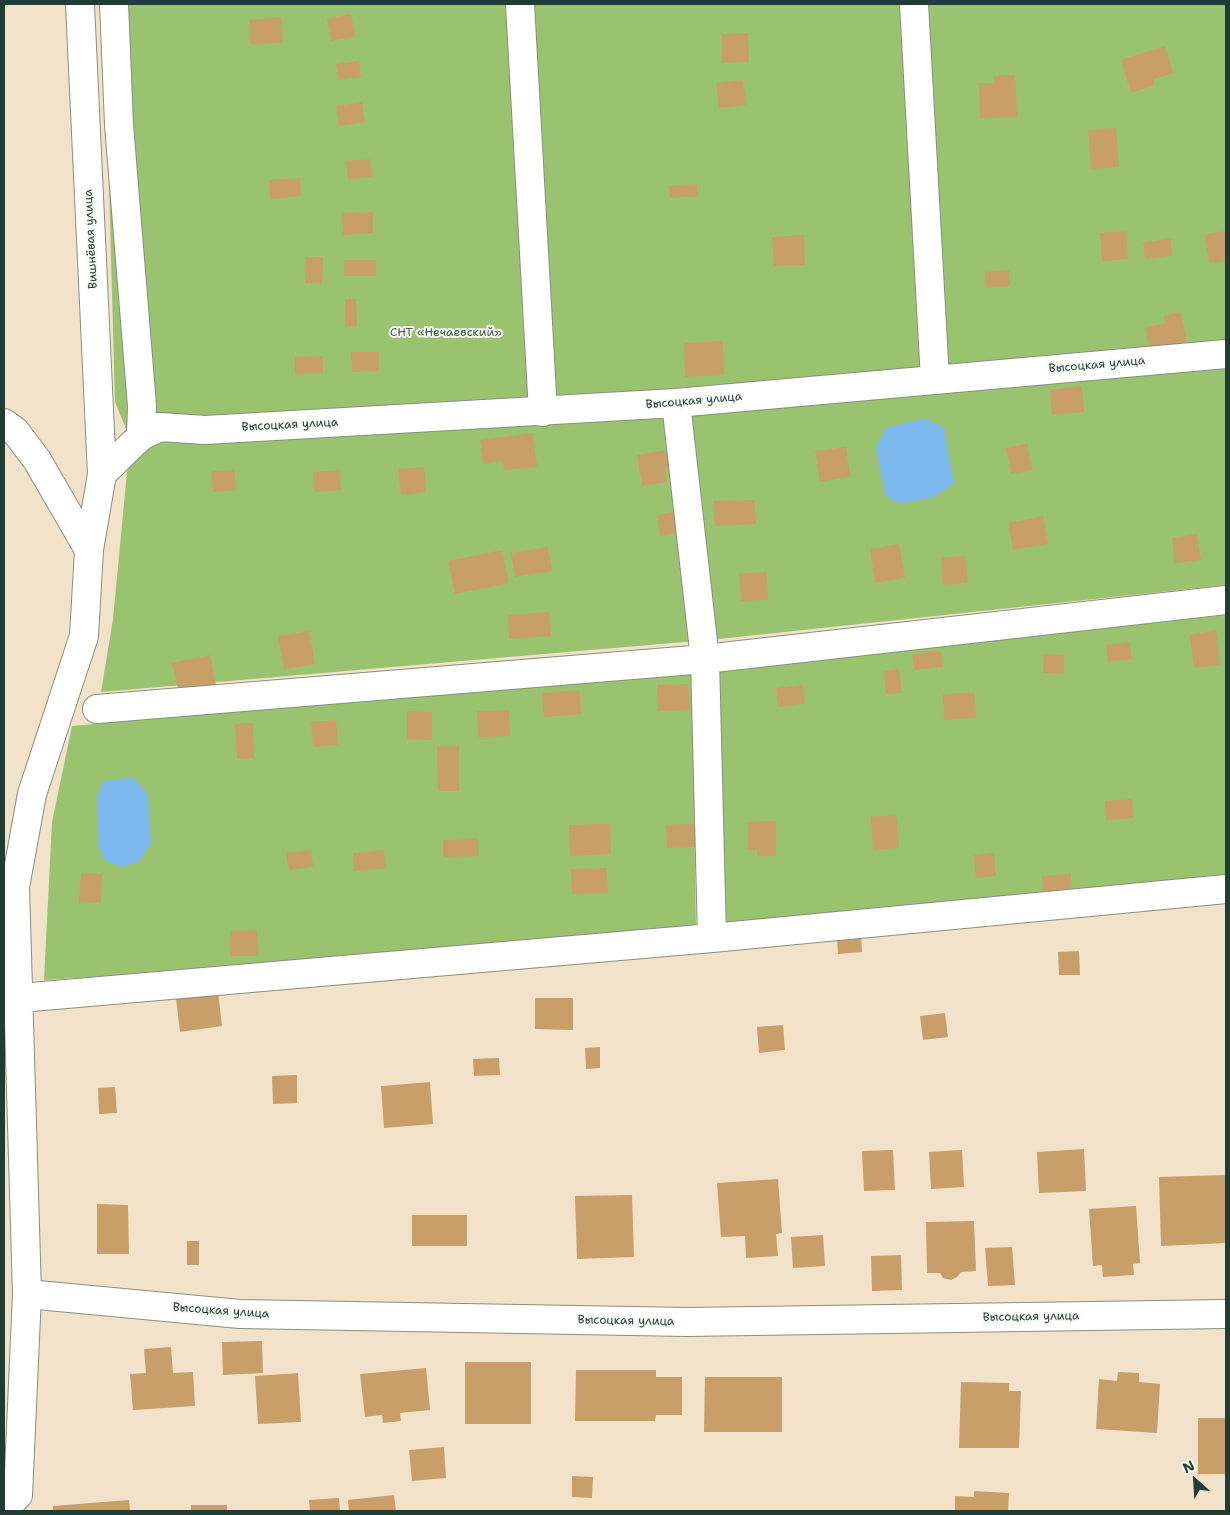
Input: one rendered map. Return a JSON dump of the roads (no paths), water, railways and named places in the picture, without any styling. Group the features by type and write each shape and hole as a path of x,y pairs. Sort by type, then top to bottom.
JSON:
{"street":[{"name":"Вишнёвая улица","path":"11,1502 27,1294 20,998 15,887 32,794 84,636 89,550 102,474 80,4"},
{"path":"102,474 151,431 142,406 119,125 114,4"},
{"path":"520,4 543,412"},
{"path":"914,4 935,379"},
{"name":"Высоцкая улица","path":"151,431 205,430 543,412 676,403 1226,354"},
{"path":"676,403 705,659 712,938"},
{"path":"4,423 14,431 38,460 89,550"},
{"path":"97,709 705,659 1226,600"},
{"path":"20,998 712,938 1226,889"},
{"name":"Высоцкая улица","path":"27,1294 240,1314 667,1322 1226,1314"}],"water":[{"path":"925,418 944,428 954,484 933,497 899,504 885,495 876,448 886,428"},
{"path":"133,777 148,795 151,844 138,862 122,867 106,861 98,846 97,798 102,782"}],"park label":[{"name":"СНТ «Нечаевский»","path":"446,333"}]}
